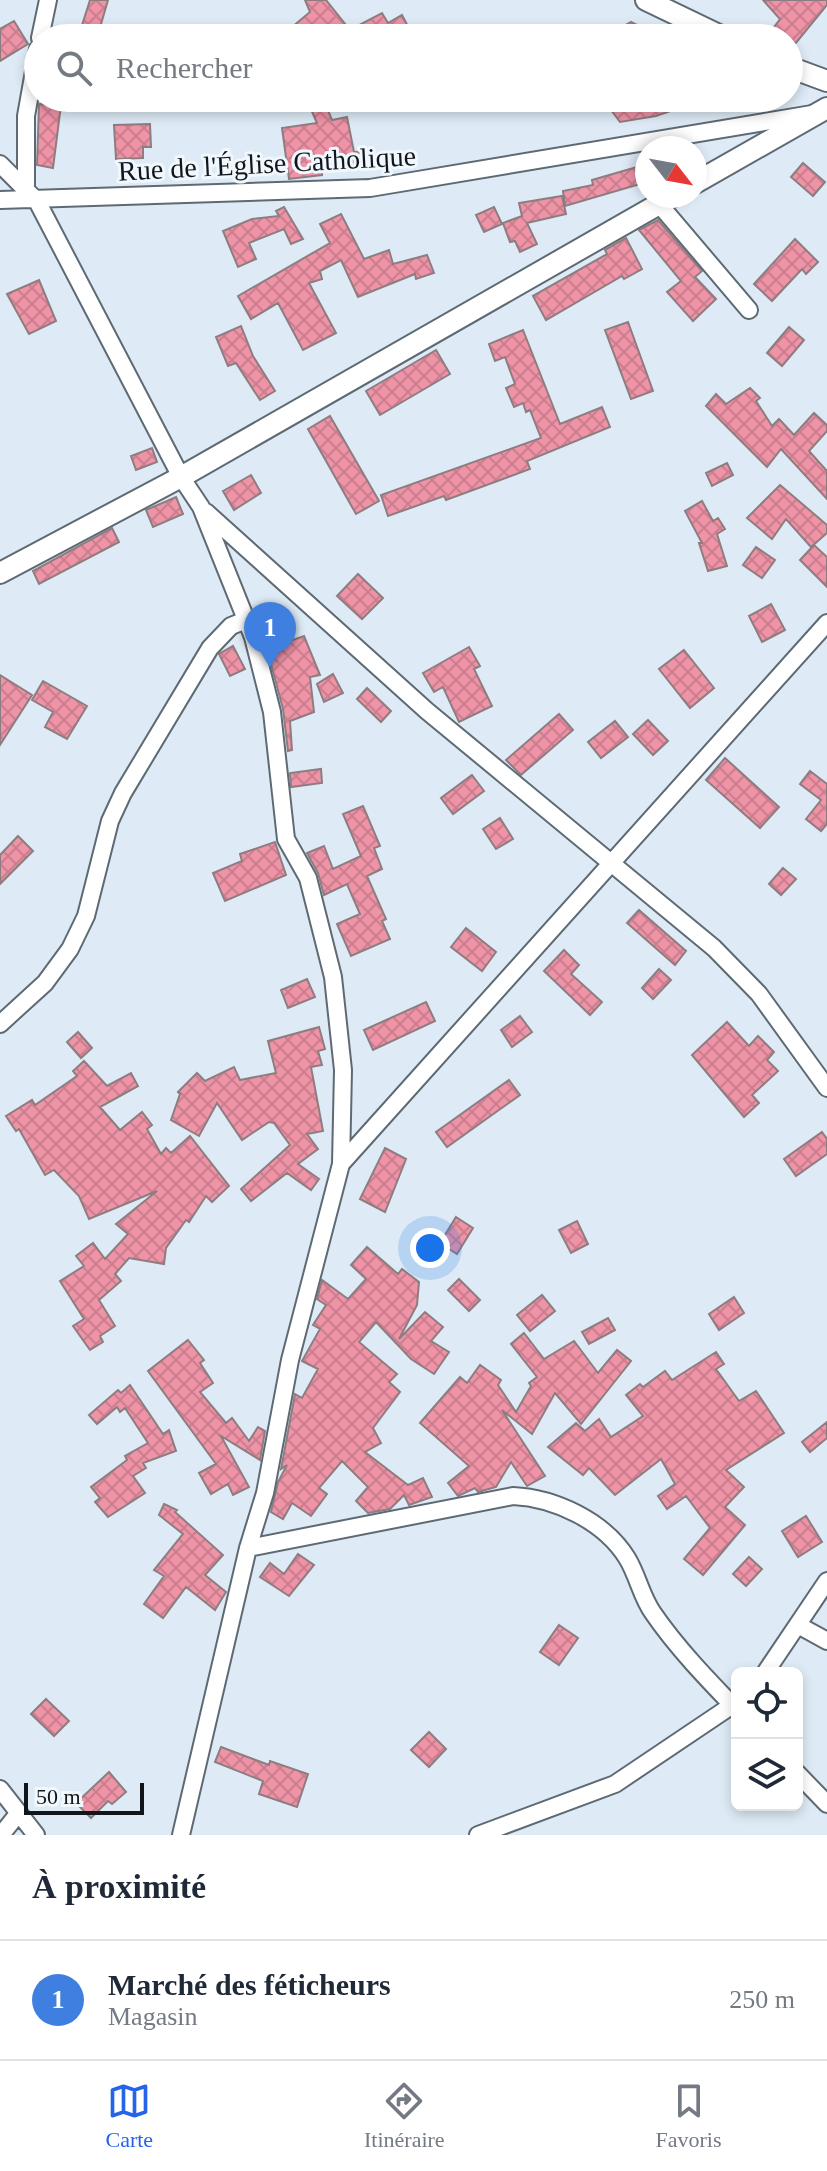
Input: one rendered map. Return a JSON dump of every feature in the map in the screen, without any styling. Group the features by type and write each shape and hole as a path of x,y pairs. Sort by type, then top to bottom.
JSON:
{"street":[{"path":"43,24 48,0"},
{"path":"646,0 696,24"},
{"path":"803,72 827,81"},
{"path":"707,176 823,111"},
{"name":"Rue de l'Église Catholique","path":"0,200 370,188 823,111"},
{"path":"26,185 27,112"},
{"path":"0,164 26,185 37,201 181,477 201,507 246,620 272,712 286,839 308,878 333,977 343,1070 341,1164 290,1360 265,1493 248,1548 181,1835"},
{"path":"0,573 181,477 652,208"},
{"path":"672,208 749,310"},
{"path":"201,507 427,711 714,948 759,994 827,1088"},
{"path":"0,1024 45,983 70,949 86,916 110,821 123,793 210,648 231,626 246,620"},
{"path":"341,1164 827,623"},
{"path":"248,1548 513,1496 551,1501 616,1544 628,1560 654,1616 731,1701"},
{"path":"769,1667 827,1581"},
{"path":"798,1625 827,1641"},
{"path":"478,1835 615,1784 731,1709"},
{"path":"803,1779 827,1804"},
{"path":"0,1789 17,1815 36,1835"},
{"path":"1,1835 17,1815"}],"building":[{"path":"90,0 108,0 101,24 82,24"},
{"path":"305,0 326,0 345,24 296,24 310,12"},
{"path":"763,0 827,0 827,5 803,34 803,24 776,24 780,19"},
{"path":"382,13 388,23 402,15 407,24 361,24"},
{"path":"14,21 24,37 24,46 0,61 0,29"},
{"path":"39,112 60,112 53,168 37,165"},
{"path":"312,112 329,112 332,120 347,117 354,152 365,151 366,166 322,169 322,175 289,179 282,128 317,123"},
{"path":"612,112 668,112 656,116 620,122"},
{"path":"150,124 151,147 143,147 143,158 116,159 114,125"},
{"path":"803,163 825,182 813,196 791,177"},
{"path":"635,167 635,186 565,206 563,191 593,185 592,180"},
{"path":"562,196 566,214 527,223 537,244 520,252 515,241 510,242 503,223 522,216 519,203"},
{"path":"284,207 303,239 291,244 284,229 249,243 256,259 238,267 223,231 252,219 279,216 276,211"},
{"path":"494,207 502,224 484,232 476,215"},
{"path":"341,214 364,259 389,250 393,264 427,255 434,273 416,279 415,274 358,297 341,260 320,271 322,279 309,283 336,333 303,350 278,303 251,319 238,296 330,243 320,224"},
{"path":"658,220 702,271 695,277 716,299 693,321 667,292 681,281 639,230"},
{"path":"626,238 642,269 624,279 622,276 546,320 533,296 607,254 605,250"},
{"path":"795,239 818,262 806,274 802,269 772,301 754,284"},
{"path":"39,280 56,321 29,334 7,294"},
{"path":"628,322 653,391 631,399 605,330"},
{"path":"241,326 253,356 275,391 260,400 236,363 228,366 216,337"},
{"path":"789,327 804,340 782,366 767,353"},
{"path":"523,330 560,424 602,407 610,427 527,461 530,469 446,500 444,496 388,516 381,495 541,438 530,410 526,412 523,403 514,407 506,388 515,384 505,357 495,361 489,344"},
{"path":"436,350 450,374 380,415 366,391"},
{"path":"750,388 760,398 756,401 772,426 779,419 794,435 814,413 827,425 827,431 809,451 827,471 827,499 781,449 767,467 706,406 716,394 726,404"},
{"path":"330,416 379,501 356,514 308,429"},
{"path":"152,448 157,462 136,470 131,456"},
{"path":"727,463 733,475 712,486 706,473"},
{"path":"251,475 261,493 234,510 223,491"},
{"path":"780,485 827,525 827,533 811,547 786,519 772,539 747,518"},
{"path":"176,497 183,514 153,527 146,510"},
{"path":"702,501 713,521 718,518 725,529 717,534 727,566 708,571 699,543 702,543 685,511"},
{"path":"112,528 119,542 39,584 33,571"},
{"path":"814,545 827,557 827,587 800,560"},
{"path":"756,547 775,560 762,578 743,565"},
{"path":"358,574 383,598 362,619 337,596"},
{"path":"771,604 785,630 762,642 749,616"},
{"path":"304,636 320,675 310,677 314,712 290,721 292,750 288,751 283,709 267,649"},
{"path":"233,646 245,669 230,676 219,654"},
{"path":"469,647 480,666 474,669 492,706 459,722 443,687 434,692 423,673"},
{"path":"684,650 714,688 690,708 659,669"},
{"path":"333,674 343,693 324,702 317,684"},
{"path":"0,675 32,695 0,745"},
{"path":"43,681 87,706 67,739 45,727 53,712 32,700"},
{"path":"367,688 391,711 381,722 357,699"},
{"path":"559,714 573,730 521,775 506,760"},
{"path":"648,720 668,741 653,755 633,734"},
{"path":"615,721 628,737 601,758 588,742"},
{"path":"725,758 779,807 760,828 706,780"},
{"path":"321,769 322,783 291,787 290,773"},
{"path":"810,771 827,784 827,824 821,831 806,819 821,800 800,784"},
{"path":"472,775 484,791 453,814 441,798"},
{"path":"363,806 380,846 374,848 382,869 367,876 386,919 382,921 390,939 351,956 337,924 360,914 347,884 324,895 318,873 307,853 324,846 333,869 361,856 343,814"},
{"path":"500,818 513,839 496,849 483,829"},
{"path":"18,836 33,851 0,884 0,855"},
{"path":"275,842 286,875 225,901 213,873 242,861 240,854"},
{"path":"783,868 796,879 781,895 769,884"},
{"path":"639,910 686,951 675,965 627,923"},
{"path":"466,928 496,952 482,971 451,947"},
{"path":"564,950 579,965 571,974 602,1002 590,1015 544,971"},
{"path":"659,969 671,980 653,999 642,988"},
{"path":"307,979 315,997 288,1008 281,990"},
{"path":"426,1002 435,1021 373,1050 364,1030"},
{"path":"520,1016 532,1032 512,1047 501,1030"},
{"path":"727,1022 749,1046 758,1036 774,1052 767,1060 778,1071 752,1095 759,1103 744,1117 692,1055"},
{"path":"319,1027 325,1049 318,1051 322,1065 311,1067 323,1131 307,1134 318,1149 298,1164 319,1179 311,1190 287,1173 251,1201 241,1189 290,1145 274,1123 269,1122 242,1140 217,1103 199,1136 171,1120 180,1094 178,1092 197,1073 205,1081 234,1067 240,1080 276,1073 268,1041"},
{"path":"78,1032 92,1048 81,1058 67,1042"},
{"path":"84,1061 107,1086 131,1073 138,1086 100,1107 120,1130 142,1112 152,1125 147,1129 161,1154 166,1148 171,1153 190,1136 229,1186 212,1202 206,1196 189,1222 186,1220 166,1248 164,1264 129,1258 115,1274 121,1281 99,1300 115,1326 100,1336 103,1342 90,1350 73,1326 84,1319 60,1281 84,1266 76,1256 93,1243 105,1259 128,1234 116,1224 157,1191 89,1219 79,1196 54,1170 45,1175 19,1129 16,1131 6,1116 32,1100 35,1105 77,1076 73,1071"},
{"path":"509,1080 520,1095 447,1147 436,1132"},
{"path":"822,1132 827,1139 827,1154 796,1176 784,1159"},
{"path":"385,1148 406,1159 385,1212 360,1199"},
{"path":"456,1217 473,1228 457,1254 440,1243"},
{"path":"577,1221 588,1244 571,1253 559,1230"},
{"path":"367,1247 398,1274 402,1269 419,1282 417,1305 399,1339 425,1312 443,1327 431,1341 449,1352 434,1374 411,1359 376,1322 359,1342 397,1374 389,1382 400,1392 373,1428 381,1443 365,1452 408,1485 423,1478 432,1497 409,1505 404,1495 390,1509 368,1513 356,1501 368,1487 342,1461 319,1488 327,1494 311,1516 292,1503 283,1519 271,1512 278,1482 287,1465 281,1469 295,1394 302,1398 318,1369 302,1361 320,1329 313,1325 326,1305 317,1299 322,1280 348,1299 366,1279 351,1265"},
{"path":"459,1279 480,1300 469,1311 448,1290"},
{"path":"542,1295 555,1311 530,1331 517,1315"},
{"path":"734,1297 744,1313 719,1330 709,1314"},
{"path":"608,1318 615,1330 589,1344 582,1332"},
{"path":"524,1333 544,1359 574,1341 598,1373 617,1350 631,1361 581,1424 555,1393 532,1434 502,1410 545,1476 527,1486 511,1462 496,1487 478,1492 475,1488 458,1496 448,1483 469,1466 420,1423 460,1377 467,1383 480,1365 501,1380 498,1385 516,1412 531,1386 529,1383 537,1377 511,1344"},
{"path":"188,1340 204,1360 200,1363 213,1383 200,1392 226,1423 232,1418 249,1441 258,1427 265,1431 260,1460 221,1436 249,1487 233,1495 228,1484 211,1494 199,1473 216,1464 148,1371"},
{"path":"716,1352 724,1364 716,1369 739,1401 756,1391 784,1433 726,1470 744,1487 725,1507 745,1525 703,1575 684,1559 710,1528 686,1496 667,1509 658,1496 675,1484 661,1459 615,1495 589,1468 583,1475 548,1447 576,1423 585,1431 599,1419 611,1437 643,1416 626,1395 665,1371 672,1380"},
{"path":"130,1385 163,1434 169,1430 176,1451 143,1463 146,1468 133,1476 145,1493 108,1517 95,1502 100,1498 91,1487 127,1460 125,1456 148,1443 125,1408 120,1412 117,1407 97,1424 89,1415 118,1390 121,1393"},
{"path":"827,1422 827,1438 810,1452 802,1442"},
{"path":"164,1504 177,1510 175,1512 223,1555 205,1575 226,1592 215,1610 186,1587 163,1618 144,1604 164,1576 154,1570 183,1534 159,1515"},
{"path":"806,1516 822,1542 798,1557 782,1531"},
{"path":"298,1554 314,1565 289,1596 260,1577 270,1563 284,1574"},
{"path":"749,1557 762,1569 746,1586 733,1574"},
{"path":"559,1625 578,1638 559,1665 540,1652"},
{"path":"46,1699 69,1721 54,1736 31,1714"},
{"path":"429,1732 446,1749 429,1767 411,1750"},
{"path":"221,1747 269,1765 270,1761 308,1774 297,1807 259,1794 263,1781 215,1762"},
{"path":"109,1772 126,1792 112,1804 108,1801 91,1818 76,1803"}],"place":[{"name":"Marché des féticheurs","path":"270,668"}]}
